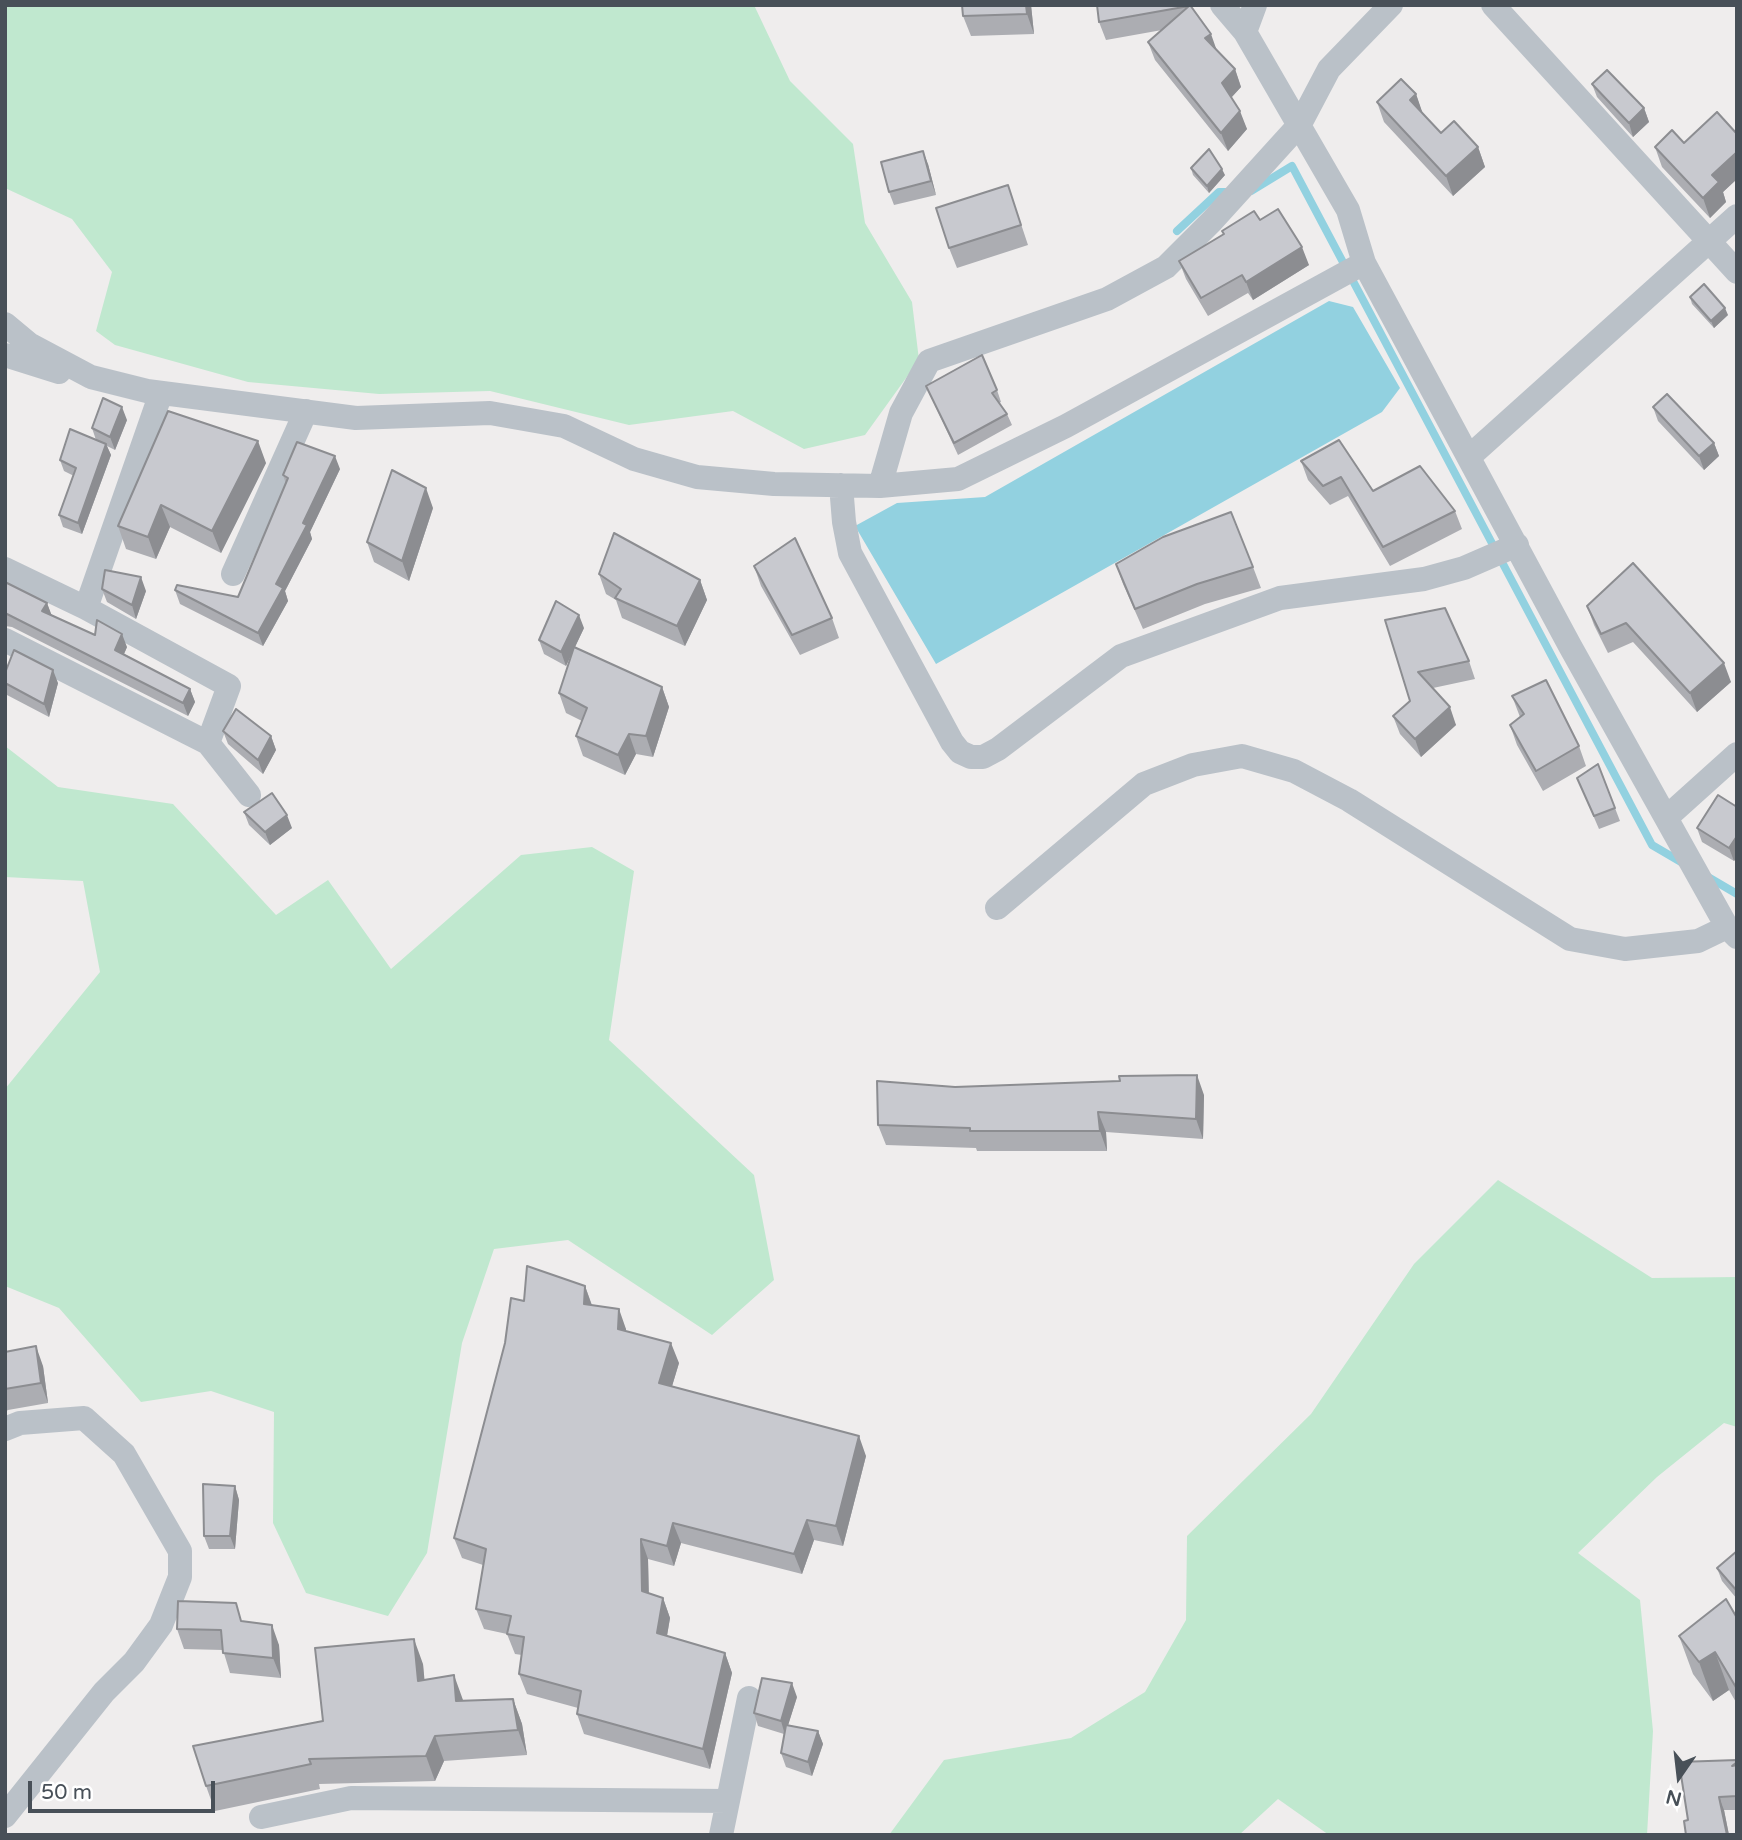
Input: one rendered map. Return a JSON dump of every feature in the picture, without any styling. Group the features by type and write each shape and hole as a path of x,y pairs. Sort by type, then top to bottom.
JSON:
{"street":[{"path":"997,908 1144,784 1193,765 1242,756 1294,771 1349,800 1570,939 1625,949 1698,941 1732,932 1364,263 1348,210 1245,32 1222,5"},
{"path":"1245,32 1255,5"},
{"path":"880,486 901,413 929,361 1107,299 1166,267 1212,221 1300,124 1329,69 1391,5"},
{"path":"1493,5 1737,272"},
{"path":"1470,456 1737,216"},
{"path":"5,355 55,372 161,393 356,418 489,413 565,426 634,459 696,477 774,484 880,486 958,479 1066,426 1364,263"},
{"path":"5,324 29,344 91,377"},
{"path":"86,608 161,393"},
{"path":"233,574 306,411"},
{"path":"841,485 850,552 952,742 960,752 971,757 983,757 998,750 1121,656 1280,597 1424,579 1464,568 1517,545"},
{"path":"5,569 86,608 229,686 208,743"},
{"path":"5,640 208,743 249,795"},
{"path":"1667,817 1737,754"},
{"path":"5,1429 20,1423 85,1418 124,1454 180,1551 180,1577 161,1625 5,1816"},
{"path":"721,1835 749,1698"},
{"path":"261,1817 351,1798 728,1801"}],"green space":[{"path":"5,5 754,5 790,81 853,144 865,223 912,302 919,360 865,435 804,449 733,411 629,425 490,391 379,394 248,382 115,345 96,331 112,272 72,219 5,188"},
{"path":"5,746 58,787 173,804 276,915 328,880 391,969 521,855 592,847 634,871 609,1040 754,1175 774,1280 712,1335 568,1240 494,1249 462,1343 427,1553 388,1616 306,1593 273,1523 274,1412 211,1391 141,1402 59,1308 5,1286 5,1089 100,972 83,881 5,877"},
{"path":"1498,1180 1652,1278 1737,1277 1737,1427 1724,1423 1657,1477 1578,1553 1640,1600 1653,1731 1647,1835 1329,1835 1278,1799 1239,1835 889,1835 944,1760 1071,1738 1145,1692 1186,1620 1187,1536 1311,1414 1414,1264"}],"water":[{"path":"1329,301 1353,307 1400,388 1382,412 936,664 855,526 897,503 985,497"}],"building":[{"path":"962,5 1026,5 1027,14 963,16"},
{"path":"1097,5 1190,5 1211,34 1205,38 1235,69 1222,83 1240,111 1221,133 1148,42 1189,6 1099,22"},
{"path":"1607,70 1644,108 1629,123 1592,84"},
{"path":"1401,79 1416,94 1410,100 1441,133 1454,121 1478,147 1446,176 1377,102"},
{"path":"1717,112 1737,134 1737,152 1712,175 1719,182 1703,198 1655,147 1672,130 1684,143"},
{"path":"1209,149 1222,169 1207,186 1191,168"},
{"path":"923,151 931,181 889,192 881,162"},
{"path":"1008,185 1021,225 949,248 936,208"},
{"path":"1278,209 1302,247 1246,282 1242,275 1201,298 1179,261 1224,234 1222,231 1254,211 1260,220"},
{"path":"1704,284 1725,308 1711,321 1690,297"},
{"path":"982,355 997,390 992,393 1007,414 954,443 926,386"},
{"path":"1667,394 1714,443 1699,456 1653,407"},
{"path":"103,398 122,407 110,437 92,428"},
{"path":"168,411 258,441 212,531 161,505 148,537 118,526"},
{"path":"70,429 106,444 78,523 59,515 76,468 60,460"},
{"path":"1339,440 1373,491 1420,466 1455,511 1383,547 1341,477 1323,486 1301,461"},
{"path":"297,442 335,456 303,523 307,525 276,584 283,588 258,633 175,590 177,585 238,597 288,478 283,475"},
{"path":"392,470 426,488 402,561 367,542"},
{"path":"1231,512 1253,567 1197,584 1135,609 1116,564 1163,537"},
{"path":"614,533 700,580 677,626 615,598 621,589 599,574"},
{"path":"795,538 832,618 792,635 754,566"},
{"path":"1633,563 1724,663 1690,693 1626,623 1601,634 1587,606"},
{"path":"105,570 141,577 132,605 102,589"},
{"path":"5,582 47,603 42,611 95,635 97,620 122,634 115,650 190,689 183,703 5,613"},
{"path":"556,601 579,615 561,652 539,640"},
{"path":"1445,608 1469,661 1418,672 1450,707 1415,739 1393,716 1410,701 1385,620"},
{"path":"574,647 662,687 646,736 629,734 618,755 576,736 587,708 559,693"},
{"path":"14,650 53,670 44,704 5,683 5,673"},
{"path":"1546,680 1579,746 1536,771 1510,725 1524,714 1512,696"},
{"path":"236,709 271,736 258,760 223,731"},
{"path":"1598,764 1615,808 1594,816 1577,778"},
{"path":"272,793 287,815 265,832 244,812"},
{"path":"1718,795 1737,807 1737,836 1729,848 1697,828"},
{"path":"1197,1075 1196,1119 1098,1112 1100,1131 970,1131 970,1128 878,1125 877,1081 955,1087 1120,1081 1119,1076"},
{"path":"527,1266 585,1286 584,1304 619,1309 618,1329 671,1343 659,1383 859,1436 836,1526 807,1520 794,1554 673,1523 667,1546 641,1539 642,1591 663,1598 657,1633 725,1653 703,1749 577,1714 581,1691 519,1674 524,1637 507,1634 511,1616 476,1609 486,1549 454,1538 505,1343 511,1298 524,1301"},
{"path":"36,1346 41,1383 5,1389 5,1352"},
{"path":"203,1484 235,1486 230,1536 204,1536"},
{"path":"1737,1551 1737,1591 1717,1568"},
{"path":"1726,1599 1737,1618 1737,1689 1715,1652 1699,1662 1679,1636"},
{"path":"178,1601 236,1603 241,1621 272,1625 273,1658 223,1653 221,1630 177,1629"},
{"path":"414,1639 418,1681 454,1675 456,1701 513,1699 518,1730 435,1736 426,1756 309,1759 311,1764 206,1786 193,1746 323,1721 315,1648"},
{"path":"762,1678 792,1683 781,1721 754,1713"},
{"path":"786,1725 818,1731 808,1762 781,1753"},
{"path":"1737,1760 1732,1766 1737,1765 1737,1796 1719,1797 1727,1835 1686,1835 1684,1821 1688,1820 1679,1762"}],"waterway":[{"path":"1251,191 1292,166 1652,845 1681,862"},
{"path":"1177,231 1219,192 1231,192"},
{"path":"1708,877 1737,894"}]}
